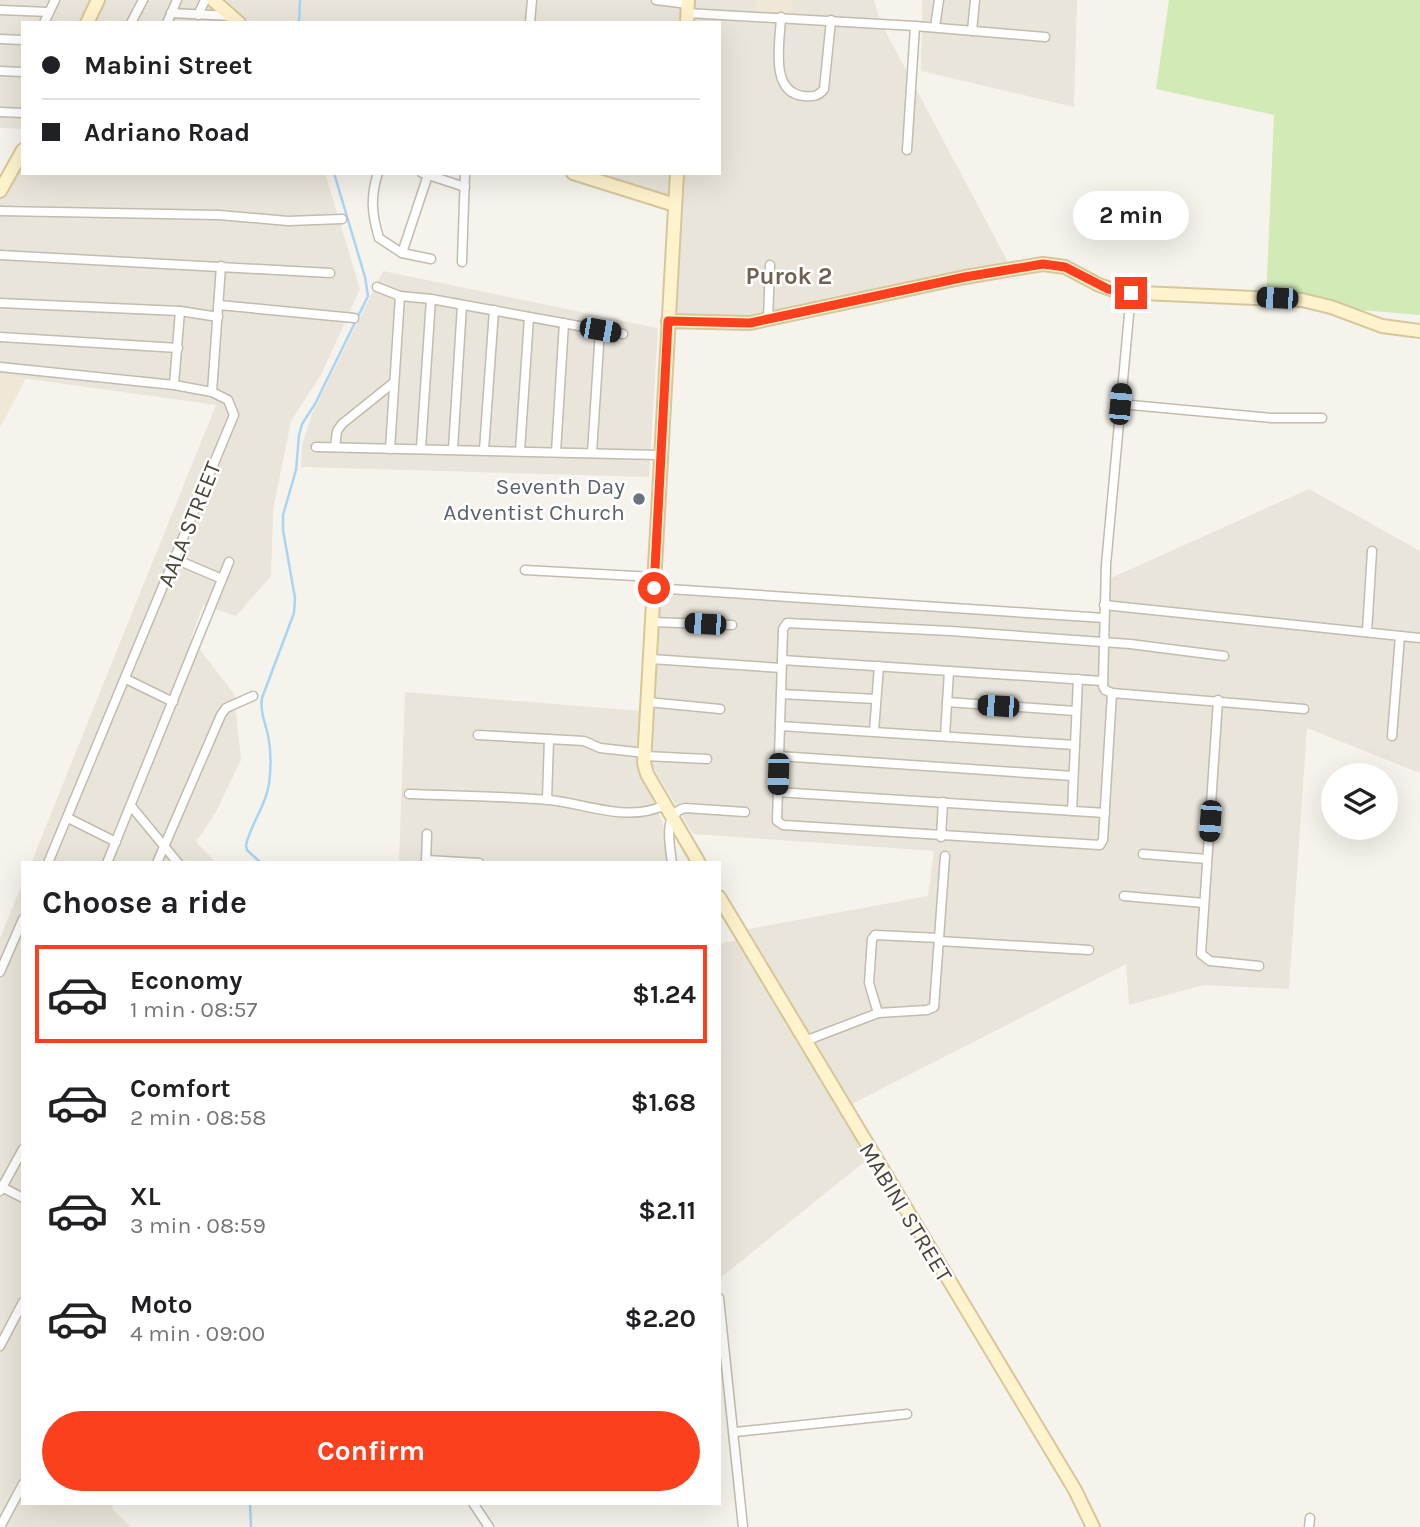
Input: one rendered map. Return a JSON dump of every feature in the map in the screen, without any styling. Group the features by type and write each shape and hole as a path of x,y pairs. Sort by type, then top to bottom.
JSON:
{"main road":[{"path":"88,21 98,0"},
{"path":"213,0 235,19"},
{"path":"0,191 21,154"},
{"path":"677,175 645,755 647,774 698,861"},
{"path":"589,176 675,205"},
{"path":"668,321 736,324 768,320 965,277 1043,264 1065,267 1108,289 1131,293 1302,300 1331,307 1382,326 1420,331"},
{"name":"MABINI STREET","path":"721,900 1075,1490 1093,1527"}],"street":[{"path":"45,21 55,0"},
{"path":"132,21 143,0"},
{"path":"168,21 177,0"},
{"path":"198,15 205,0"},
{"path":"530,21 532,0"},
{"path":"656,0 687,10 1045,37"},
{"path":"935,27 939,0"},
{"path":"972,31 975,0"},
{"path":"0,10 49,12"},
{"path":"171,13 235,19"},
{"path":"781,18 781,79 789,92 800,96 815,96 824,89 831,20"},
{"path":"907,150 915,26"},
{"path":"0,39 21,40"},
{"path":"0,71 21,70"},
{"path":"0,112 21,113"},
{"path":"377,175 373,191 372,215 379,238 402,253 431,259"},
{"path":"402,253 425,175"},
{"path":"428,175 465,187"},
{"path":"463,262 466,175"},
{"path":"0,211 219,215 288,221 342,219"},
{"path":"0,255 330,273"},
{"path":"768,320 770,265"},
{"path":"0,367 212,391 221,267"},
{"path":"377,287 400,296 431,299 623,334"},
{"path":"1131,293 1104,605 1104,690 1112,693 1304,709"},
{"path":"390,449 400,296"},
{"path":"421,448 431,299"},
{"path":"0,303 180,311 218,317"},
{"path":"453,449 462,305"},
{"path":"219,306 354,317"},
{"path":"484,450 494,310"},
{"path":"174,385 180,311"},
{"path":"520,451 529,317"},
{"path":"556,452 564,323"},
{"path":"592,453 600,330"},
{"path":"0,337 178,348"},
{"path":"335,447 337,431 342,424 393,383"},
{"name":"AALA STREET","path":"49,861 234,415 228,400 212,391"},
{"path":"1120,404 1272,418 1322,418"},
{"path":"316,447 660,455"},
{"path":"1367,632 1372,551"},
{"path":"175,559 222,579"},
{"path":"108,861 229,562"},
{"path":"525,570 1104,618"},
{"path":"1104,605 1420,638"},
{"path":"652,622 732,625"},
{"path":"1112,693 1103,840 1100,845 781,825 777,818 783,629 789,622 1103,642 1224,656"},
{"path":"1392,736 1400,636"},
{"path":"651,659 879,666 1102,681"},
{"path":"874,731 879,666"},
{"path":"945,736 949,671"},
{"path":"126,679 173,702"},
{"path":"1072,810 1078,679"},
{"path":"781,694 877,699"},
{"path":"158,861 221,715 226,708 253,696"},
{"path":"1218,700 1201,950 1203,958 1210,961 1259,966"},
{"path":"648,702 720,709"},
{"path":"947,702 1075,711"},
{"path":"780,726 1075,745"},
{"path":"478,735 584,741 600,747 645,755 707,759"},
{"path":"547,800 549,739"},
{"path":"779,757 1073,776"},
{"path":"777,792 1104,813"},
{"path":"409,794 547,800 588,805 620,813 685,808 745,813"},
{"path":"941,837 943,802"},
{"path":"131,806 176,861"},
{"path":"668,811 671,861"},
{"path":"68,818 116,842"},
{"path":"426,861 427,834"},
{"path":"1143,854 1207,859"},
{"path":"805,1041 878,1013 927,1010 934,1007 945,856"},
{"path":"1124,897 1204,903"},
{"path":"0,972 21,924"},
{"path":"878,1013 869,983 872,939 875,935 1088,950"},
{"path":"21,1153 1,1188 21,1197"},
{"path":"0,1346 21,1306"},
{"path":"721,1315 743,1527"},
{"path":"735,1432 907,1414"},
{"path":"0,1527 21,1488"},
{"path":"474,1505 489,1527"}],"shaded area":[{"path":"0,0 874,0 880,21 1010,266 747,326 666,324 674,203 581,175 721,175 721,21 21,21 21,129 0,128"},
{"path":"756,0 792,0 791,13 755,11"},
{"path":"922,0 1077,0 1074,107 921,71"},
{"path":"21,158 21,175 326,175 360,289 322,373 291,421 273,510 271,576 236,616 203,605 191,638 234,694 241,760 216,812 196,842 215,861 32,861 216,405 0,375 0,197"},
{"path":"383,271 658,328 649,477 301,467 302,445 312,414"},
{"path":"0,375 26,378 0,428"},
{"path":"1309,489 1420,551 1420,773 1307,728 1289,989 1204,985 1129,1005 1126,964 844,1108 874,1154 721,1277 721,943 744,940 738,931 928,896 934,851 693,834 651,764 660,592 1100,620 1102,582"},
{"path":"405,692 641,711 639,769 663,823 668,861 399,861"},
{"path":"21,887 21,1505 113,1505 112,1509 131,1527 0,1527 0,938"}],"green space":[{"path":"1169,0 1420,0 1420,315 1266,302 1274,115 1156,89"}],"waterway":[{"path":"299,21 300,0"},
{"path":"259,861 247,850 246,845 265,800 270,778 270,747 262,712 262,698 294,613 295,598 283,530 283,515 296,470 302,424 315,404 368,296 365,277 335,175"},
{"path":"250,1505 251,1527"}],"place":[{"name":"Seventh Day Adventist Church","path":"639,499"}],"district":[{"name":"Purok 2","path":"789,276"}],"route":[{"path":"654,588 668,321 750,323 965,277 1043,264 1065,267 1108,289 1131,293"}]}
